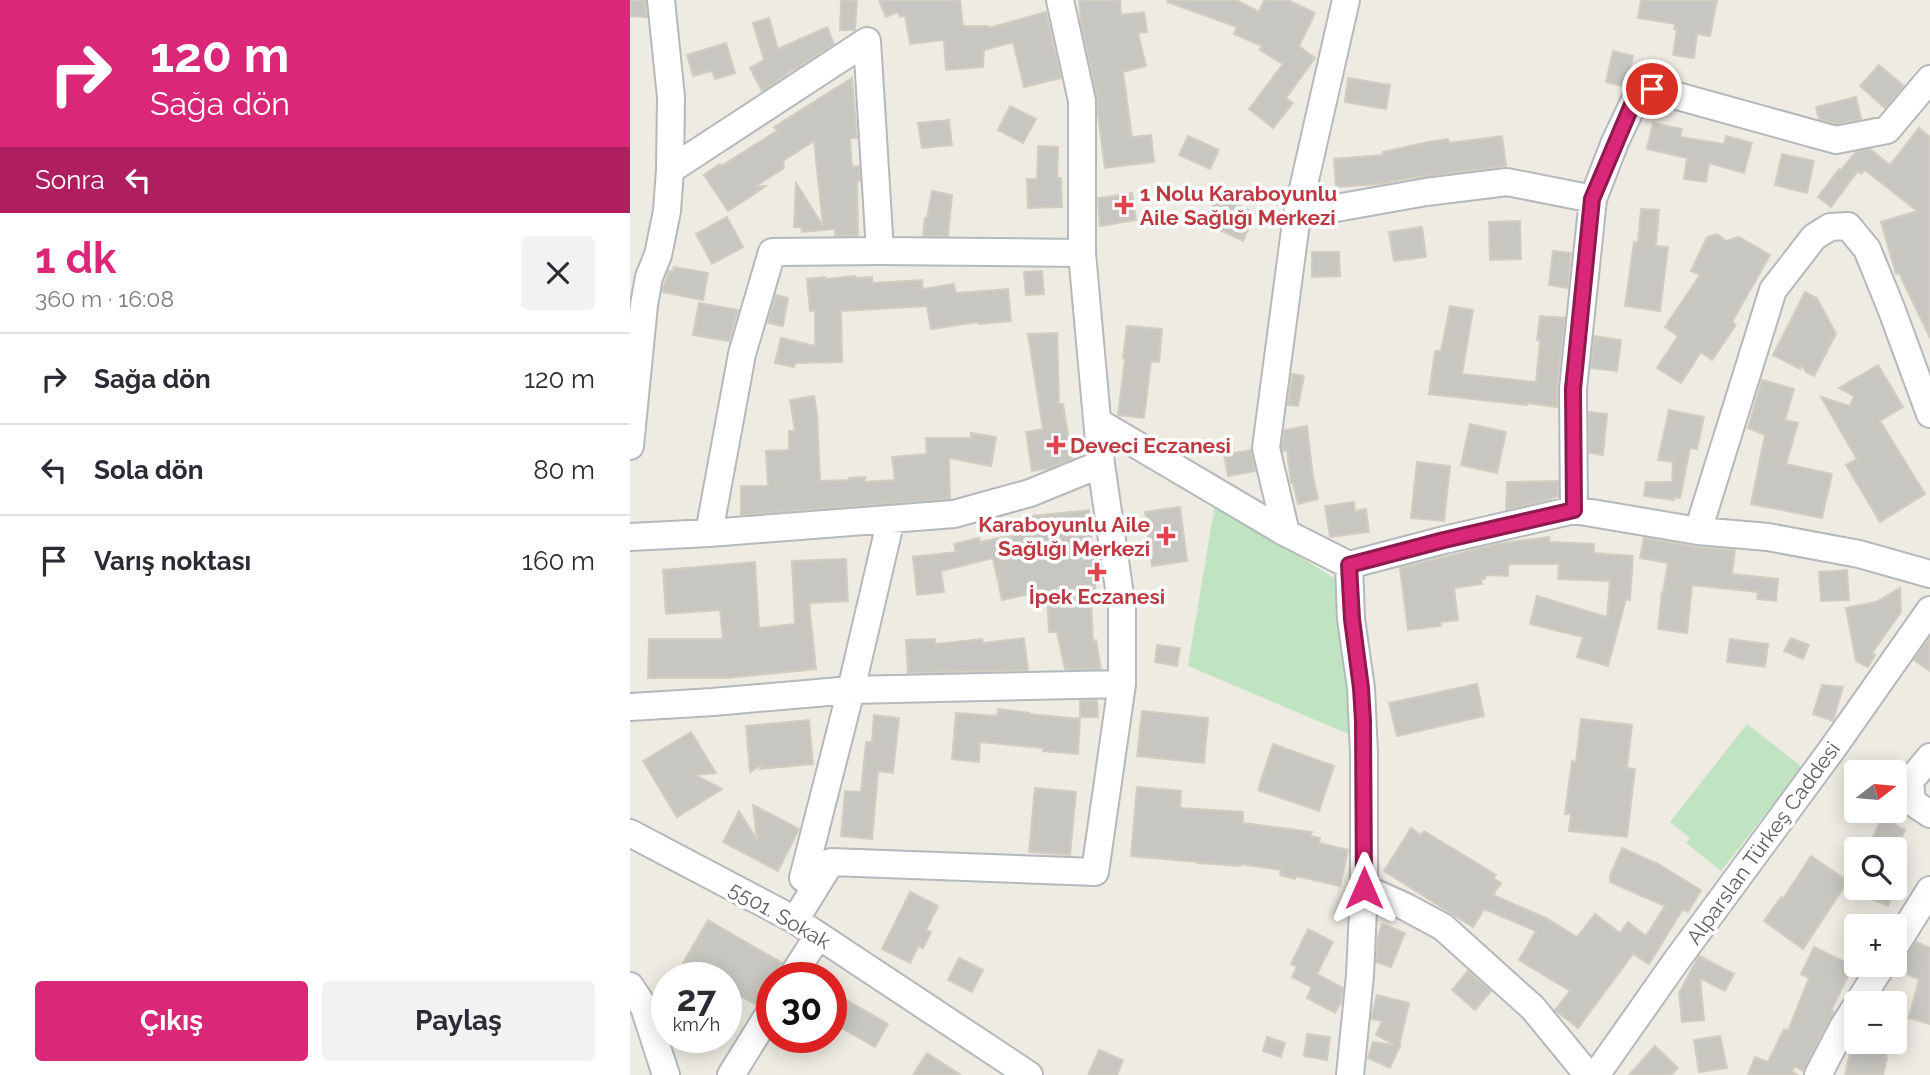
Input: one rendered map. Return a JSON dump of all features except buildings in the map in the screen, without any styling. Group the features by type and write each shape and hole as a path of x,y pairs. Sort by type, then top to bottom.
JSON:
{"street":[{"path":"630,446 644,305 640,276 658,255 667,211 670,170 671,96 661,0"},
{"path":"795,920 831,862 1095,872 1122,684 1122,610 1101,464 1082,253 1082,101 1060,0"},
{"path":"1286,533 1266,448 1297,215 1346,0"},
{"path":"670,170 867,41 880,251"},
{"path":"1574,510 1573,389 1592,199 1634,100 1652,89 1836,140 1886,130 1930,79"},
{"path":"1297,215 1426,192 1507,182 1592,199"},
{"path":"1698,531 1773,290 1814,237 1829,228 1849,226 1867,249 1930,414"},
{"path":"709,533 742,354 772,252 1082,253"},
{"path":"1098,422 1286,533 1349,565 1574,510 1698,531 1768,537 1859,554 1930,574"},
{"path":"630,537 954,514 1030,494 1101,464"},
{"path":"817,884 803,878 891,519"},
{"path":"1349,565 1352,619 1361,688 1364,888 1360,975 1350,1075"},
{"name":"Alparslan Türkeş Caddesi","path":"1596,1075 1930,610"},
{"path":"630,707 851,690 1122,684"},
{"path":"1930,757 1910,781 1912,802 1930,814"},
{"name":"5501. Sokak","path":"630,833 795,920 1029,1075"},
{"path":"1364,888 1443,928 1533,1008 1588,1075"},
{"path":"1907,927 1930,890"},
{"path":"801,962 818,936"},
{"path":"630,986 645,1007 666,1075"},
{"path":"1818,1075 1844,1025"},
{"path":"731,1075 756,1035"}],"green space":[{"path":"1215,504 1339,581 1351,735 1188,666"},
{"path":"1747,724 1802,767 1721,871 1686,843 1690,838 1670,822"}],"place":[{"name":"1 Nolu Karaboyunlu Aile Sağlığı Merkezi","path":"1124,205"},
{"name":"Deveci Eczanesi","path":"1056,445"},
{"name":"Karaboyunlu Aile Sağlığı Merkezi","path":"1166,536"},
{"name":"İpek Eczanesi","path":"1097,572"}],"route":[{"path":"1364,888 1363,721 1349,565 1574,510 1573,389 1592,199 1634,100 1652,89"}]}
